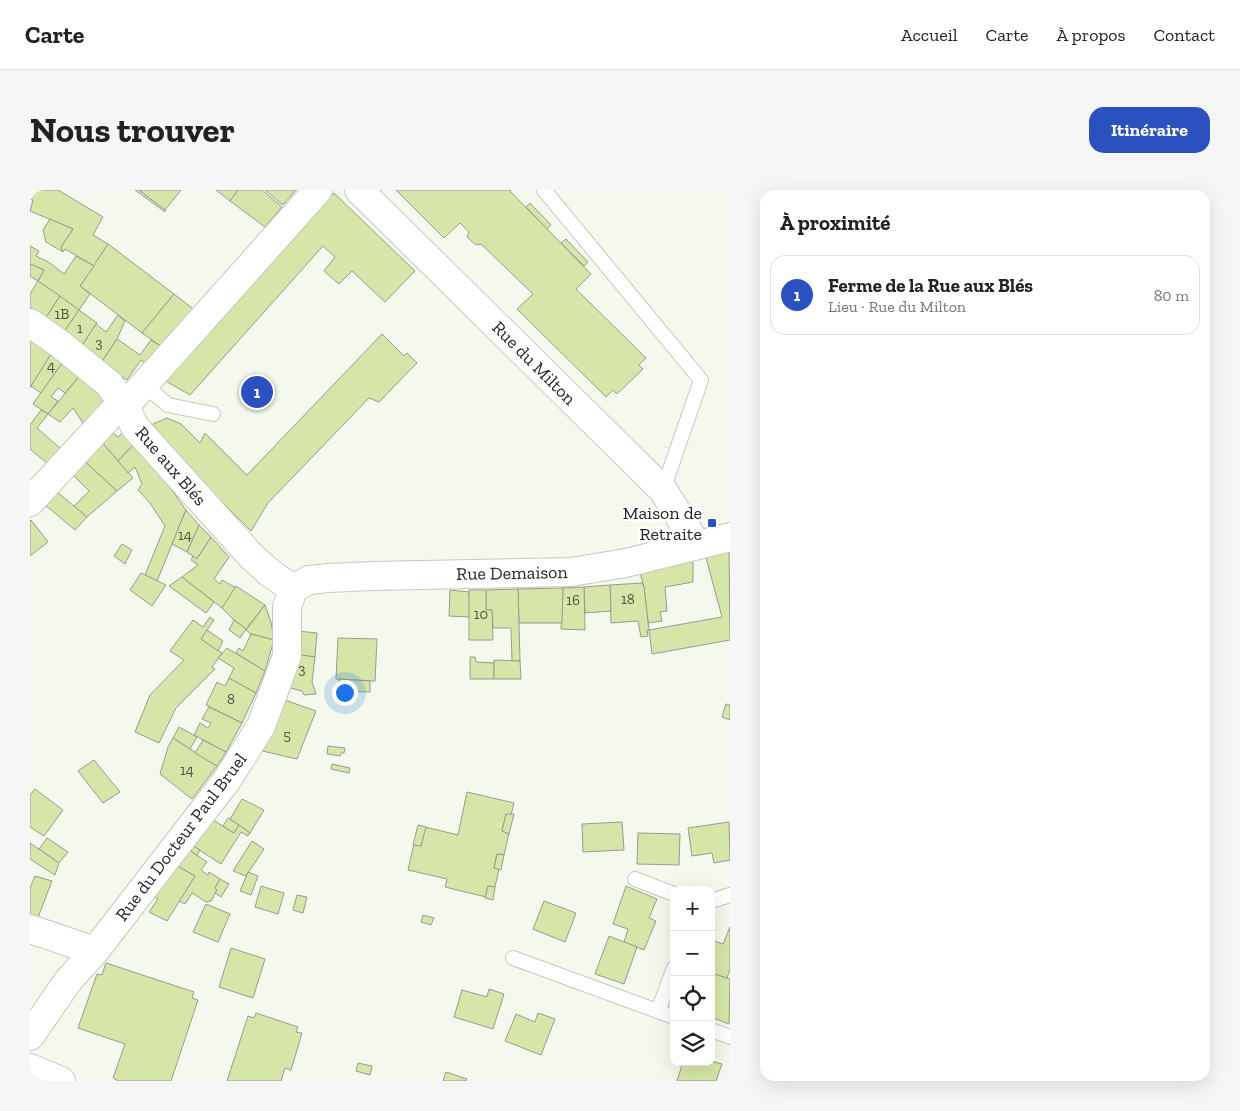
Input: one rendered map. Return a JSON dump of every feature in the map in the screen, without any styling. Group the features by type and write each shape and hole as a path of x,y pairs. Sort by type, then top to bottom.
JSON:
{"street":[{"path":"30,502 112,413 124,406 144,385 318,190"},
{"name":"Rue du Milton","path":"359,190 663,490 697,545"},
{"name":"Rue aux Blés","path":"30,323 60,344 109,384 135,427 251,556 270,573 293,589"},
{"name":"Rue Demaison","path":"293,589 309,580 328,578 571,572 626,563 730,537"},
{"name":"Rue du Docteur Paul Bruel","path":"30,1036 68,981 96,951 227,780 261,726 287,656 287,607 293,589"},
{"path":"30,929 96,951"},
{"path":"30,1068 61,1081"}],"lane":[{"path":"544,190 701,380 663,490"},
{"path":"144,385 168,405 213,414"},
{"path":"635,879 670,892"},
{"path":"715,899 730,895"},
{"path":"513,958 670,1016"},
{"path":"658,1011 671,976"},
{"path":"715,1031 730,1037"}],"building":[{"path":"30,190 58,190 103,217 93,235 108,244 94,266 65,249 63,252 61,247 73,229 30,211 33,200 30,199"},
{"path":"135,190 139,190 165,210 165,212"},
{"path":"139,190 181,190 165,210"},
{"path":"216,190 238,190 230,201"},
{"path":"238,190 262,190 282,207 265,227 230,201"},
{"path":"265,190 296,190 283,205"},
{"path":"396,190 511,190 591,274 576,289 646,358 639,365 643,369 617,394 613,390 606,397 517,309 533,294 481,244 476,245 467,237 469,232 460,223 444,238"},
{"path":"334,193 415,271 385,302 352,271 339,284 324,271 335,257 323,246 190,395 164,380"},
{"path":"530,203 551,225 547,229 526,207"},
{"path":"50,219 73,229 61,247 63,252 46,242 43,230"},
{"path":"566,239 588,262 584,266 561,243"},
{"path":"108,244 174,294 142,333 80,286"},
{"path":"30,246 39,251 36,256 50,263 64,274 76,256 94,266 80,286 90,294 79,310 38,281 44,270 30,264"},
{"path":"30,264 44,270 38,281 30,276"},
{"path":"38,281 60,296 45,319 30,307 30,294"},
{"path":"174,294 196,311 165,349 142,333"},
{"path":"60,296 79,310 64,332 45,319"},
{"path":"79,310 97,323 81,347 64,332"},
{"path":"118,315 125,321 117,339 101,363 80,349 96,324 106,332"},
{"path":"382,334 404,356 407,353 417,363 379,402 369,398 268,503 251,531 154,435 151,427 153,424 167,418 181,424 200,443 205,433 247,475"},
{"path":"30,336 53,351 30,388"},
{"path":"117,339 140,355 151,340 165,349 150,367 141,360 127,380 101,363"},
{"path":"53,351 65,359 41,393 31,386"},
{"path":"65,359 83,372 65,393 58,388 51,397 58,401 48,414 33,404"},
{"path":"83,372 108,405 85,426 73,408 60,422 48,414"},
{"path":"41,410 48,414 37,428 61,449 48,464 30,449 30,425"},
{"path":"108,429 118,437 126,429 137,441 118,461 99,439"},
{"path":"99,439 133,478 117,491 82,459"},
{"path":"137,441 186,510 157,581 145,575 165,526 150,503 138,490 142,484 135,467 128,473 118,461"},
{"path":"82,459 117,491 87,517 74,506 89,491 71,473"},
{"path":"56,491 87,517 75,530 44,504"},
{"path":"186,510 199,525 187,552 172,544"},
{"path":"30,521 48,542 30,556"},
{"path":"199,525 211,537 197,559 187,552"},
{"path":"211,537 229,557 214,579 220,584 222,580 236,588 222,608 182,577 198,565 191,560 193,556 197,559"},
{"path":"122,544 132,550 125,564 114,556"},
{"path":"729,548 730,640 652,654 649,630 722,617 705,554"},
{"path":"693,557 693,582 665,587 667,611 660,612 662,621 648,623 644,587 640,573"},
{"path":"141,573 166,585 152,606 130,590"},
{"path":"182,577 214,602 206,613 169,586"},
{"path":"642,583 649,630 647,630 648,636 641,637 638,621 611,623 610,585"},
{"path":"610,585 611,611 585,613 584,587"},
{"path":"236,586 265,605 246,629 222,608"},
{"path":"584,587 585,630 561,629 563,588"},
{"path":"563,588 562,623 519,623 518,589"},
{"path":"518,589 520,661 512,661 511,628 493,628 492,610 486,610 486,590"},
{"path":"450,590 469,592 470,617 449,616"},
{"path":"469,590 486,590 486,610 492,610 493,640 469,640"},
{"path":"265,605 271,622 274,640 251,634 246,630"},
{"path":"210,617 214,620 201,639 222,653 212,667 215,669 176,708 159,743 135,732 150,695 184,660 170,651 193,620 203,627"},
{"path":"234,620 246,629 240,638 229,630"},
{"path":"207,630 223,641 218,651 201,639"},
{"path":"298,631 317,633 315,657 295,654"},
{"path":"251,634 274,640 265,671 236,653 239,648 243,651"},
{"path":"338,638 377,639 375,681 336,679"},
{"path":"227,648 265,671 256,693 229,678 234,668 218,658"},
{"path":"295,654 315,657 312,682 316,694 304,695 302,691 287,687"},
{"path":"470,657 475,657 476,662 494,663 494,679 470,679"},
{"path":"494,660 520,661 521,679 494,679"},
{"path":"229,678 256,693 242,723 206,705 217,682 225,686"},
{"path":"339,679 370,681 370,692 338,691"},
{"path":"282,699 316,711 297,759 258,750"},
{"path":"726,704 730,705 730,720 722,717"},
{"path":"209,707 242,723 226,752 194,735 200,723 208,728 211,723 202,719"},
{"path":"179,727 197,737 190,749 173,738"},
{"path":"173,738 217,766 192,799 160,774 168,747"},
{"path":"203,740 226,752 217,766 195,753"},
{"path":"328,746 345,748 344,753 341,753 340,756 327,754"},
{"path":"94,760 120,792 103,803 78,771"},
{"path":"332,764 350,768 349,773 331,769"},
{"path":"35,789 63,810 44,836 30,827 30,795"},
{"path":"467,792 514,803 511,815 506,814 502,831 509,833 504,855 497,854 494,868 499,869 495,887 488,886 486,897 445,887 447,879 408,870 414,844 421,846 425,827 458,835"},
{"path":"242,799 264,810 250,833 230,819"},
{"path":"506,814 514,814 509,834 502,831"},
{"path":"208,817 234,833 239,825 250,833 248,836 241,832 221,864 190,844"},
{"path":"228,818 239,825 234,833 223,826"},
{"path":"622,822 624,850 583,852 582,824"},
{"path":"729,822 730,860 714,863 712,853 692,856 688,828"},
{"path":"418,825 426,827 421,846 413,845"},
{"path":"638,833 680,834 679,865 637,864"},
{"path":"47,838 68,852 59,863 39,849"},
{"path":"252,841 264,849 246,876 233,871"},
{"path":"30,843 59,863 55,875 30,859"},
{"path":"190,844 200,850 197,855 186,848"},
{"path":"186,848 207,862 201,870 208,875 209,872 220,879 211,901 206,902 192,893 185,904 179,901 195,876 174,864"},
{"path":"497,854 504,855 501,870 494,868"},
{"path":"174,864 195,876 167,921 149,912 158,899 151,895"},
{"path":"248,872 258,876 251,895 240,891"},
{"path":"35,876 52,881 37,920 30,918 30,888"},
{"path":"220,879 229,884 221,897 215,893 217,890 215,888"},
{"path":"261,886 284,893 278,914 255,907"},
{"path":"488,886 495,887 493,900 485,898"},
{"path":"626,886 657,899 649,918 656,921 644,950 624,942 628,929 613,924"},
{"path":"297,895 307,897 303,913 293,910"},
{"path":"544,901 576,913 565,942 533,929"},
{"path":"206,904 230,914 218,942 193,932"},
{"path":"423,915 434,918 431,925 421,922"},
{"path":"730,927 730,970 727,978 715,974 715,941 723,944"},
{"path":"609,936 637,947 624,984 595,974"},
{"path":"231,948 265,959 253,998 219,987"},
{"path":"106,963 194,992 192,998 198,1000 171,1081 118,1081 113,1078 125,1044 78,1028 97,974 102,975"},
{"path":"715,974 730,979 729,1024 715,1019"},
{"path":"489,989 504,994 493,1029 454,1017 462,990 487,997"},
{"path":"256,1013 298,1027 296,1032 302,1033 291,1070 285,1068 281,1081 227,1081 248,1016 254,1018"},
{"path":"538,1013 555,1019 541,1055 505,1041 516,1014 535,1022"},
{"path":"715,1062 722,1064 716,1081 677,1081 682,1066 715,1066"},
{"path":"358,1063 372,1066 370,1075 356,1071"},
{"path":"446,1072 467,1079 466,1081 443,1081"}],"place":[{"name":"Ferme de la Rue aux Blés","path":"257,392"},
{"name":"Maison de Retraite","path":"712,523"}]}
